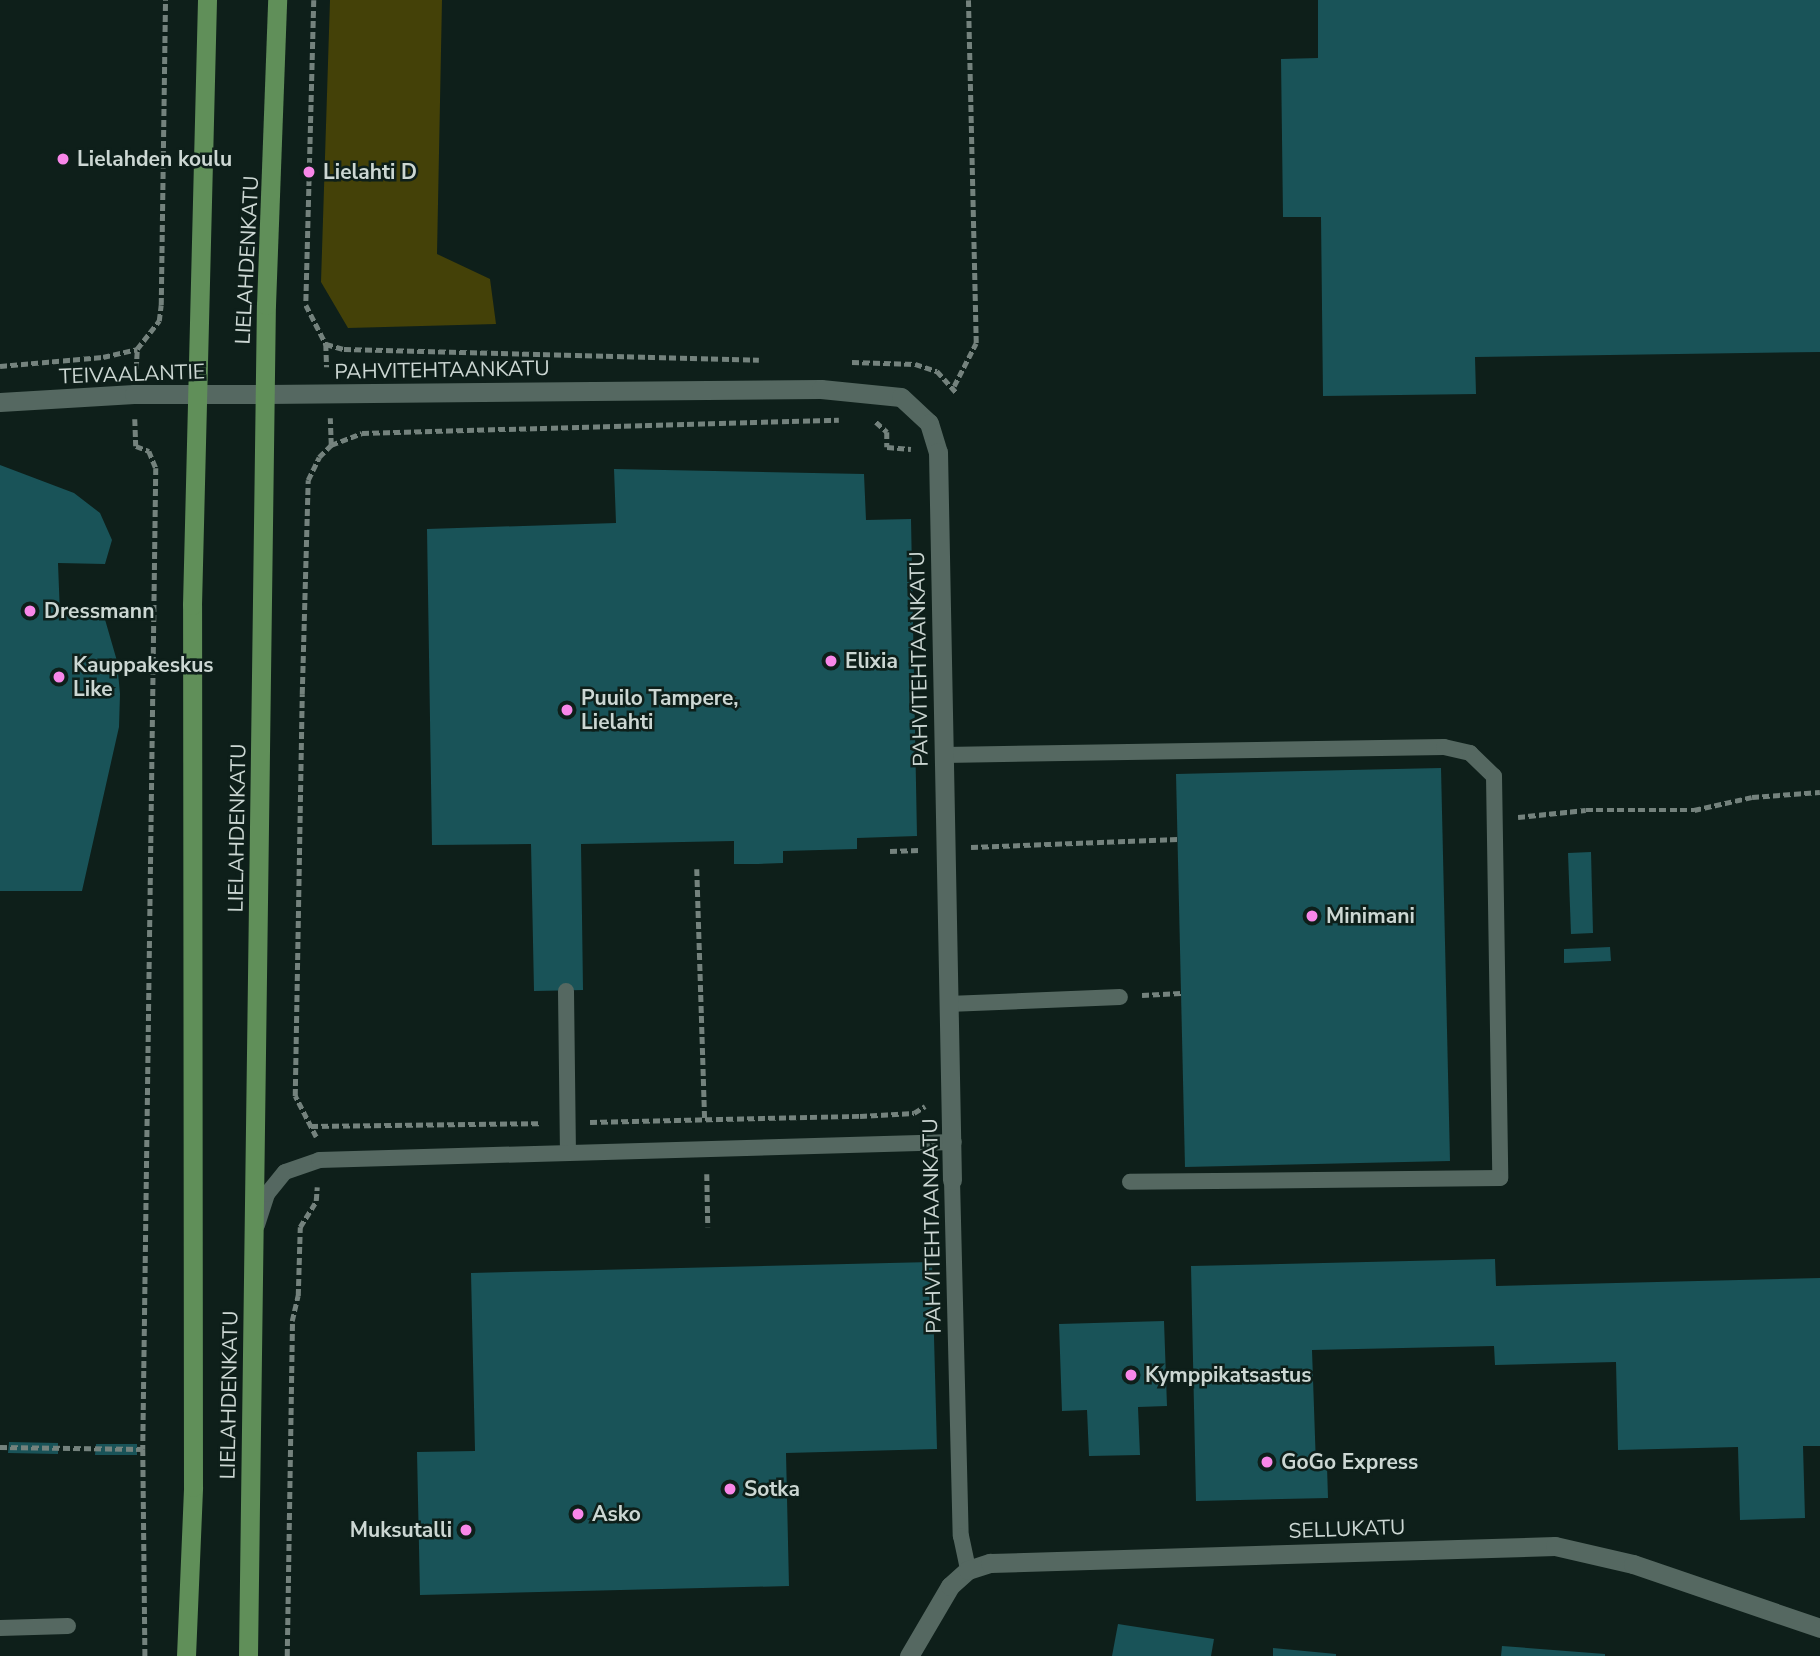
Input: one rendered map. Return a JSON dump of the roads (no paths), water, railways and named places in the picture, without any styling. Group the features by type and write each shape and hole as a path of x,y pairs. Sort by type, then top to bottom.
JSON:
{"main road":[{"name":"LIELAHDENKATU","path":"186,1656 193,1487 192,605 207,0"},
{"name":"LIELAHDENKATU","path":"248,1656 266,305 277,0"}],"street":[{"name":"PAHVITEHTAANKATU","path":"265,394 859,391 901,397 929,422 938,452 948,1003 954,1142 952,1180"},
{"name":"TEIVAALANTIE","path":"0,402 134,394 265,394"},
{"name":"SELLUKATU","path":"968,1570 990,1563 1555,1546 1633,1564 1820,1628"},
{"path":"909,1656 938,1602 968,1570"}],"lane":[{"path":"944,755 1444,747 1470,753 1494,776 1500,1178 1130,1182"},
{"path":"566,991 568,1150"},
{"path":"948,1003 1120,997"},
{"path":"254,1234 267,1194 285,1172 319,1160 489,1152 706,1150 954,1142"},
{"name":"PAHVITEHTAANKATU","path":"952,1180 961,1536 968,1570"},
{"path":"0,1628 68,1626"}],"place":[{"name":"Lielahden koulu","path":"63,159"},
{"name":"Lielahti D","path":"309,172"},
{"name":"Dressmann","path":"30,611"},
{"name":"Elixia","path":"831,661"},
{"name":"Kauppakeskus Like","path":"59,677"},
{"name":"Puuilo Tampere, Lielahti","path":"567,710"},
{"name":"Minimani","path":"1312,916"},
{"name":"Kymppikatsastus","path":"1131,1375"},
{"name":"GoGo Express","path":"1267,1462"},
{"name":"Sotka","path":"730,1489"},
{"name":"Asko","path":"578,1514"},
{"name":"Muksutalli","path":"466,1530"}]}
